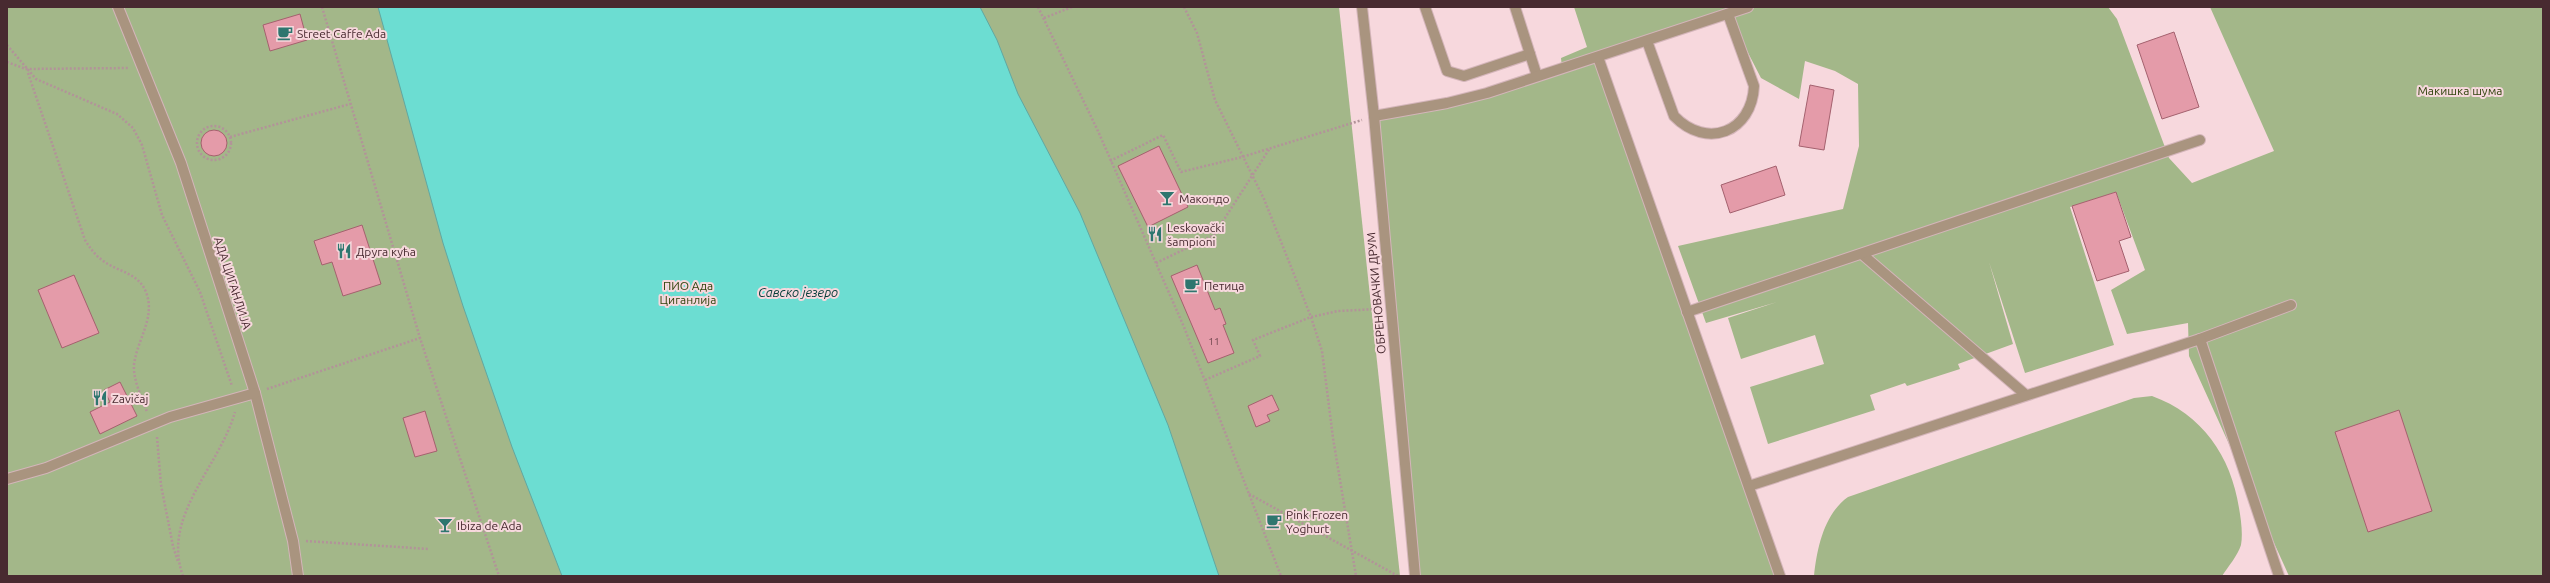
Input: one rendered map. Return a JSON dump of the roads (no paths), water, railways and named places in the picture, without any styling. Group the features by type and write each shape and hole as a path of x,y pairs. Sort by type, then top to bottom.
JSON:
{"street":[{"name":"АДА ЦИГАНЛИЈА","path":"118,7 181,163 255,393 293,541 298,576"},
{"name":"ОБРЕНОВАЧКИ ДРУМ","path":"1362,7 1374,116 1415,576"},
{"path":"1425,7 1447,71 1464,76 1494,68 1530,54"},
{"path":"1515,7 1537,76"},
{"path":"1374,116 1447,104 1648,41 1748,7"},
{"path":"1648,41 1674,116 1683,126 1695,132 1707,134 1720,133 1732,128 1741,121 1749,110 1753,98 1754,86 1728,14"},
{"path":"1598,57 1780,576"},
{"path":"1687,312 1863,255 2200,140"},
{"path":"1863,255 2026,395"},
{"path":"1749,486 2200,339 2291,305"},
{"path":"2200,339 2279,576"},
{"path":"7,479 46,468 152,424 255,393"}],"water":[{"name":"Савско језеро","path":"378,7 980,7 997,40 1018,94 1080,213 1168,425 1219,576 562,576 512,447 463,306 443,243"}],"place":[{"name":"Street Caffe Ada","path":"285,33"},
{"name":"Макондо","path":"1167,198"},
{"name":"Leskovački šampioni","path":"1155,234"},
{"name":"Друга кућа","path":"344,251"},
{"name":"Петица","path":"1192,285"},
{"name":"Zavičaj","path":"100,398"},
{"name":"Pink Frozen Yoghurt","path":"1274,521"},
{"name":"Ibiza de Ada","path":"445,525"}],"park label":[{"name":"Макишка шума","path":"2460,90"},
{"name":"ПИО Ада Циганлија","path":"688,292"}]}
